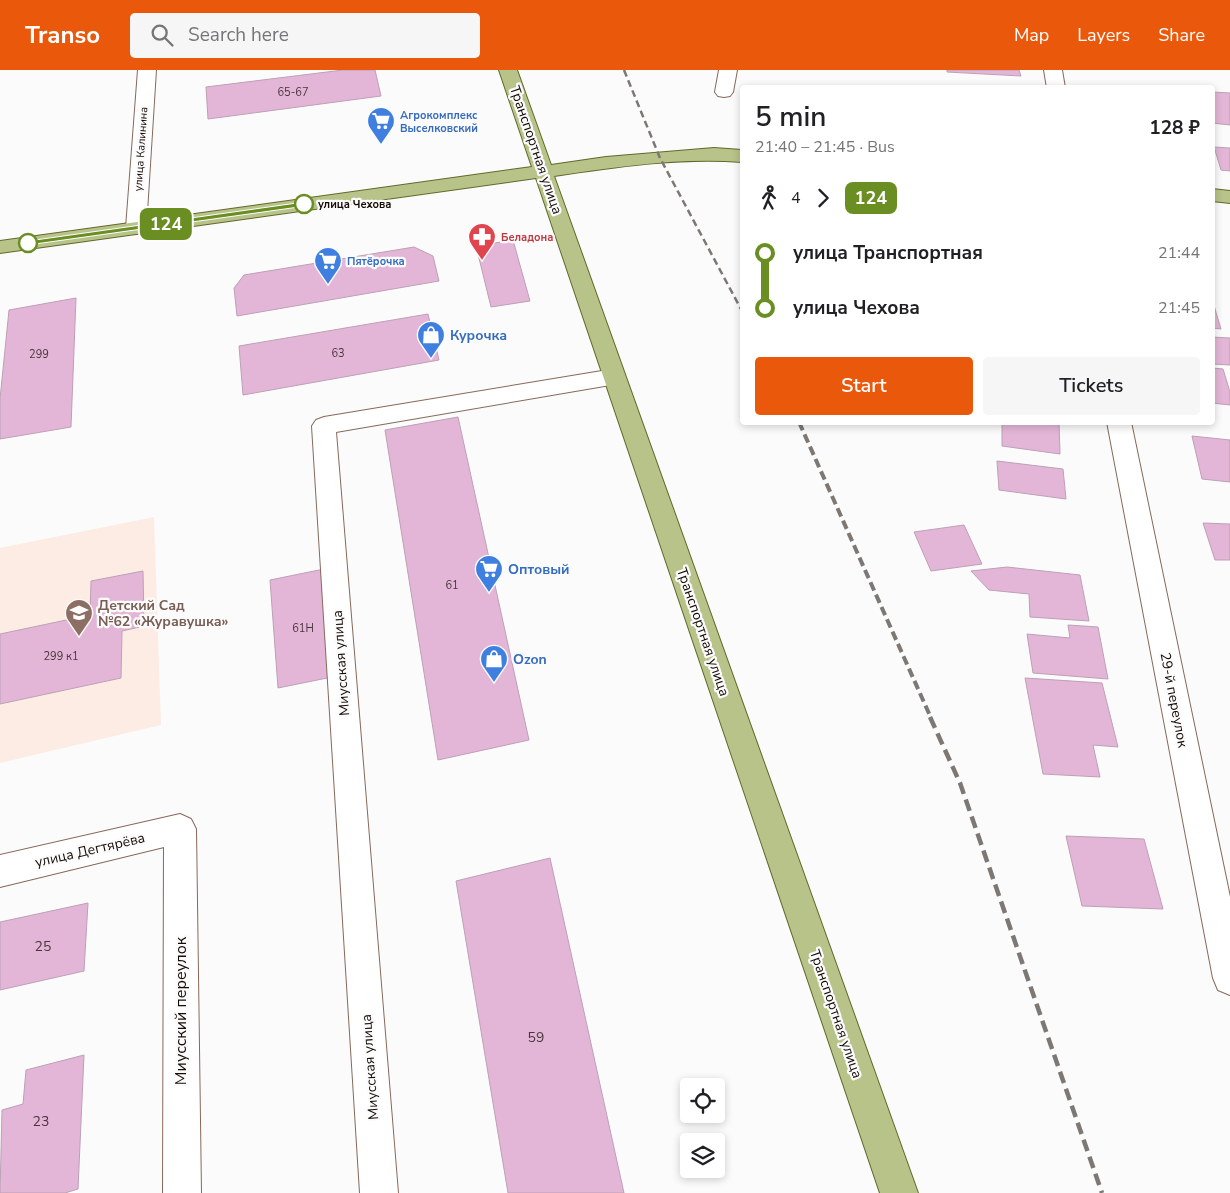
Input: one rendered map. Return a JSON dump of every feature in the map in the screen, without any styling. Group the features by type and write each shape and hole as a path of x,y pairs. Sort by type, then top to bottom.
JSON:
{"main road":[{"name":"Транспортная улица","path":"508,70 899,1193"},
{"path":"0,247 544,170 714,154 740,156"},
{"path":"1215,195 1230,197"}],"street":[{"name":"улица Калинина","path":"136,228 147,70"},
{"path":"724,92 728,70"},
{"path":"1053,70 1056,85"},
{"name":"Миусская улица","path":"379,1193 324,426 614,377"},
{"name":"29-й переулок","path":"1120,425 1230,978"},
{"name":"улица Дегтярёва","path":"0,870 180,829"},
{"name":"Миусский переулок","path":"180,829 182,1193"}],"shaded area":[{"name":"Детский Сад №62 «Журавушка»","path":"154,517 161,725 0,763 0,548"}],"building":[{"path":"343,70 375,70 381,96 208,119 206,87"},
{"path":"947,70 1019,70 1021,76 947,72"},
{"path":"1215,92 1230,93 1230,125 1215,123"},
{"path":"1215,147 1230,148 1230,171 1221,170"},
{"path":"513,240 530,301 491,307 476,246"},
{"name":"Пятёрочка","path":"414,247 433,256 439,281 237,316 234,288 244,275"},
{"path":"76,298 71,427 0,439 0,399 9,310"},
{"path":"1215,309 1221,329 1215,328"},
{"path":"428,314 439,360 243,395 239,346"},
{"path":"1215,337 1230,338 1230,365 1215,364"},
{"path":"1215,368 1223,369 1230,392 1230,405 1215,403"},
{"path":"458,417 529,740 438,760 385,430"},
{"path":"1002,425 1059,425 1060,454 1002,446"},
{"path":"1192,436 1230,440 1230,482 1202,479"},
{"path":"997,461 1063,469 1066,499 999,490"},
{"path":"1203,523 1230,524 1230,560 1215,560"},
{"path":"964,525 982,564 931,571 914,532"},
{"path":"1007,567 1080,575 1089,621 1030,617 1029,594 989,590 971,571"},
{"path":"324,569 337,676 278,688 270,580"},
{"path":"143,571 144,626 122,631 121,678 0,704 0,634 90,615 91,581"},
{"path":"1068,625 1098,627 1108,679 1033,673 1027,634 1070,638"},
{"path":"1025,678 1102,683 1118,747 1093,745 1100,777 1043,774"},
{"path":"1066,836 1144,839 1163,909 1082,906"},
{"path":"550,858 624,1193 508,1193 456,881"},
{"path":"88,903 84,971 0,990 0,922"},
{"path":"84,1055 78,1189 65,1193 0,1193 2,1110 23,1104 26,1070"}],"railway":[{"path":"624,70 660,158 740,307"},
{"path":"800,425 931,718"},
{"path":"930,717 960,783 1102,1193"}],"bus line":[{"name":"124","path":"28,243 304,204"}],"place":[{"name":"Агрокомплекс Выселковский","path":"381,145"},
{"name":"улица Чехова","path":"304,204"},
{"name":"Беладона","path":"482,261"},
{"name":"Пятёрочка","path":"328,285"},
{"name":"Курочка","path":"431,359"},
{"name":"Оптовый","path":"489,593"},
{"name":"Детский Сад №62 «Журавушка»","path":"79,637"},
{"name":"Ozon","path":"494,683"}]}
